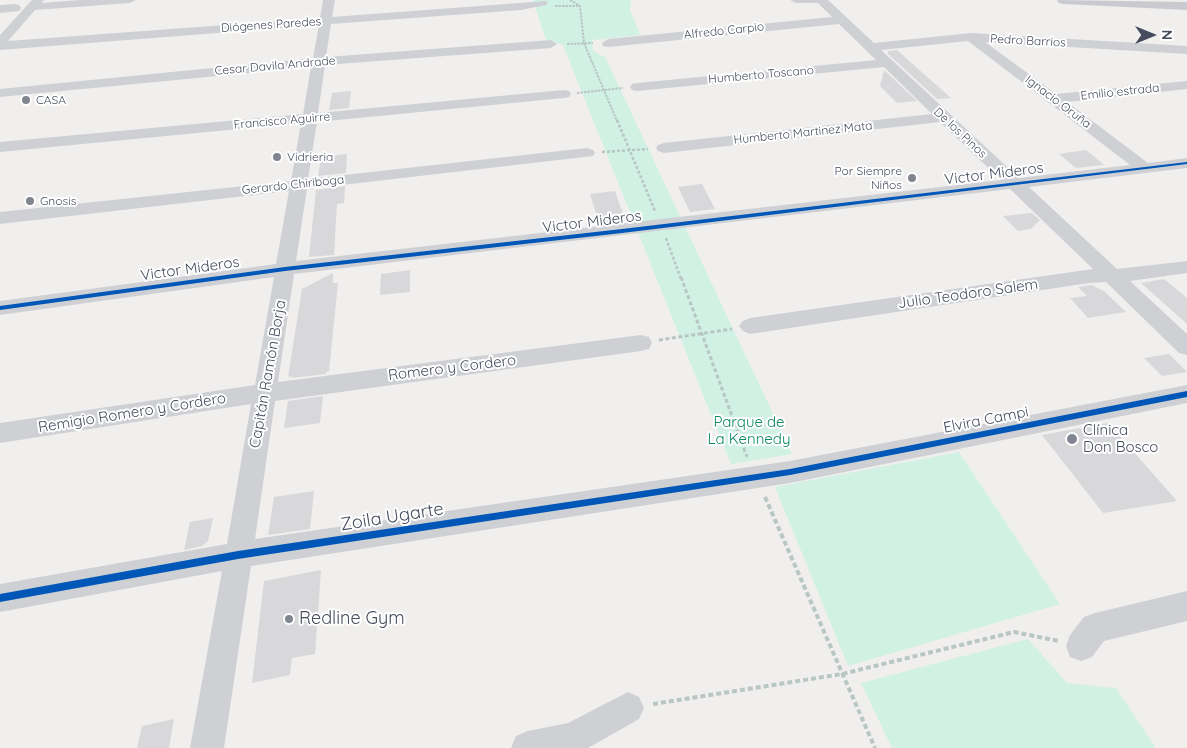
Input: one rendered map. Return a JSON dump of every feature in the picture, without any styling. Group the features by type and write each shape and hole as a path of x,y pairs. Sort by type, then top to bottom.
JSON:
{"main road":[{"path":"1064,0 1187,6"},
{"path":"1142,0 1187,2"}],"street":[{"path":"0,9 27,4 130,0"},
{"path":"796,0 821,0"},
{"name":"De los Pinos","path":"821,0 942,117 1187,347"},
{"name":"Diógenes Paredes","path":"0,44 328,10 520,6 542,3"},
{"path":"0,24 27,4"},
{"path":"0,44 27,4"},
{"name":"Capitán Ramón Borja","path":"207,748 328,10"},
{"name":"Alfredo Carpio","path":"608,43 840,20"},
{"name":"Pedro Barrios","path":"870,47 971,37 1187,50"},
{"name":"Ignacio Oruña","path":"971,37 1145,168"},
{"name":"Cesar Davila Andrade","path":"0,93 319,62 551,44"},
{"name":"Humberto Toscano","path":"637,87 886,63"},
{"name":"Emilio estrada","path":"1053,99 1187,85"},
{"name":"Francisco Aguirre","path":"0,147 564,94"},
{"name":"Humberto Martinez Mata","path":"664,148 942,117"},
{"path":"922,119 940,135"},
{"path":"957,150 976,148"},
{"name":"Gerardo Chiriboga","path":"0,218 587,153"},
{"name":"Victor Mideros","path":"0,308 285,269 1187,163"},
{"name":"Julio Teodoro Salem","path":"750,326 1088,276 1112,276 1187,267"},
{"name":"Romero y Cordero","path":"264,393 641,343"},
{"name":"Remigio Romero y Cordero","path":"0,433 264,393"},
{"name":"Elvira Campi","path":"790,472 1187,394"},
{"name":"Zoila Ugarte","path":"0,598 238,555 790,472"},
{"path":"1081,646 1095,628 1187,606"},
{"path":"528,748 572,739 628,708"}],"path":[{"path":"542,3 548,6 580,6"},
{"path":"551,44 608,43"},
{"path":"564,94 637,87"},
{"path":"587,153 664,148"},
{"path":"641,343 750,326"},
{"path":"756,477 875,748"},
{"path":"628,708 842,674 1014,632 1081,646"}],"green space":[{"name":"Parque de La Kennedy","path":"533,0 631,0 630,10 640,35 592,40 593,51 605,57 792,454 731,464 563,45 546,40"},
{"path":"959,452 1060,604 848,666 775,487"},
{"path":"1028,639 1067,683 1116,688 1156,748 892,748 861,683"}],"building":[{"path":"897,50 951,98 937,99 888,54 888,51"},
{"path":"884,70 917,101 897,103 880,86"},
{"path":"351,91 349,108 329,110 332,93"},
{"path":"1086,150 1104,165 1076,168 1059,154"},
{"path":"347,154 346,173 318,176 321,157"},
{"path":"702,184 715,209 690,212 678,187"},
{"path":"345,186 344,203 337,204 334,255 309,257 316,190"},
{"path":"615,191 625,220 599,223 590,194"},
{"path":"1032,213 1040,220 1031,229 1018,231 1003,216"},
{"path":"410,270 410,292 380,295 381,274"},
{"path":"333,273 333,283 338,283 329,371 326,374 288,377 302,289"},
{"path":"1164,279 1187,298 1187,324 1141,283"},
{"path":"1091,285 1104,291 1126,312 1088,318 1070,298 1087,296 1078,287"},
{"path":"1169,354 1187,372 1162,376 1144,358"},
{"path":"323,396 320,423 284,428 288,401"},
{"path":"1108,423 1177,501 1103,513 1042,435"},
{"path":"314,491 310,529 268,535 274,497"},
{"path":"213,518 208,541 202,546 184,550 190,522"},
{"path":"321,570 315,654 292,658 290,675 252,683 264,581"},
{"path":"174,719 169,748 137,748 142,726"}],"cycle path":[{"path":"0,308 285,269 622,231 1187,163"},
{"path":"0,598 238,555 790,472 1187,394"}],"place":[{"name":"CASA","path":"26,100"},
{"name":"Vidrieria","path":"277,157"},
{"name":"Por Siempre Niños","path":"912,178"},
{"name":"Gnosis","path":"30,201"},
{"name":"Clínica Don Bosco","path":"1072,439"},
{"name":"Redline Gym","path":"289,619"}]}
